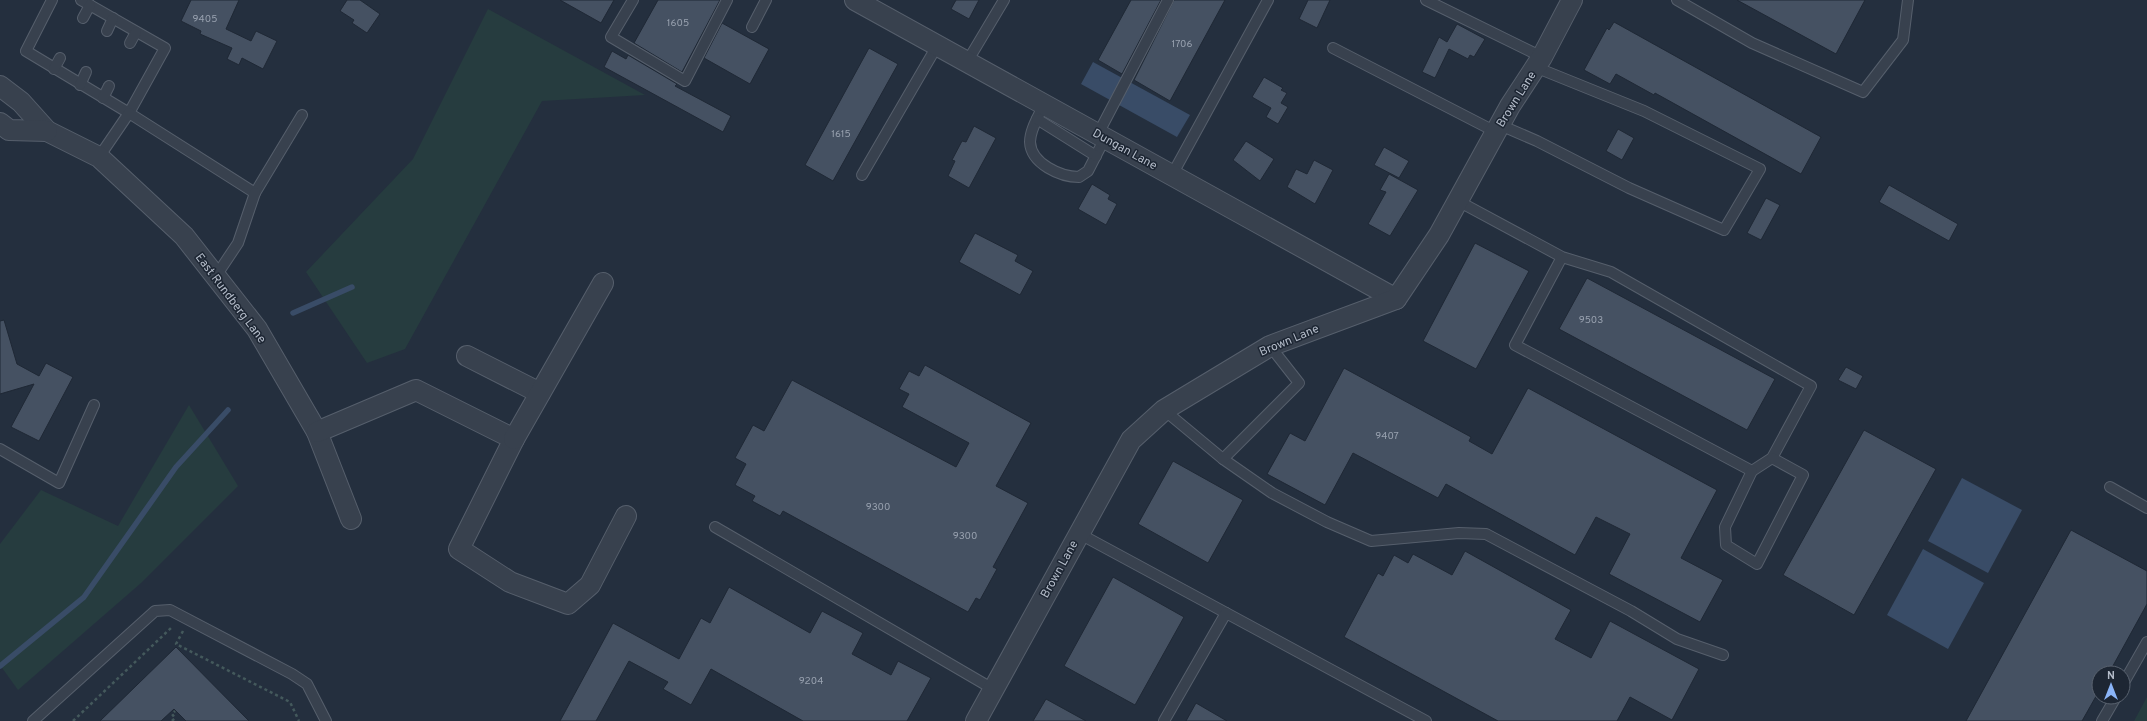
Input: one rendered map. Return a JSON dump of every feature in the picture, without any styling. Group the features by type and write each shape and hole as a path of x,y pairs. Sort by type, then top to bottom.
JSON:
{"street":[{"name":"Dungan Lane","path":"855,0 967,62 1041,112 1102,136 1396,299"},
{"name":"Brown Lane","path":"976,721 1078,533 1131,440 1164,410 1270,346 1396,299 1439,235 1498,128 1539,62 1572,0"},
{"name":"East Rundberg Lane","path":"0,86 21,102 47,131 99,157 184,236 257,329 317,432 351,519"},
{"name":"East Rundberg Lane","path":"0,123 8,130 47,131"},
{"path":"603,283 514,439 459,549 510,582 568,604 590,585 626,516"},
{"path":"467,356 540,392"},
{"path":"317,432 416,390 514,439"}],"lane":[{"path":"51,0 26,51 255,193"},
{"path":"632,0 611,37 686,81 727,0"},
{"path":"752,27 766,0"},
{"path":"967,62 1004,0"},
{"path":"1096,156 1041,112 1030,143 1037,158 1053,172 1079,177 1088,171 1096,156 1102,136 1168,0"},
{"path":"1172,175 1268,0"},
{"path":"1333,48 1498,128 1537,141 1629,188 1724,230 1760,169 1644,111 1539,62 1426,0"},
{"path":"1677,0 1752,44 1864,92 1903,40 1908,0"},
{"path":"83,18 85,2 165,48 129,114 99,157"},
{"path":"107,31 113,18"},
{"path":"130,44 136,32"},
{"path":"862,175 937,46"},
{"path":"54,69 60,58"},
{"path":"80,85 86,72"},
{"path":"103,98 109,86"},
{"path":"216,276 238,243 255,193 302,115"},
{"path":"1458,201 1562,257 1611,272 1811,386 1772,458 1752,471 1725,527 1726,545 1757,564 1803,475 1772,458"},
{"path":"1562,257 1516,345 1752,471"},
{"path":"1223,459 1299,383 1270,346"},
{"path":"0,449 59,483 94,405"},
{"path":"1164,410 1223,459 1272,493 1327,522 1371,541 1424,538 1459,533 1486,534 1631,611 1677,639 1723,655"},
{"path":"2110,487 2147,508"},
{"path":"715,527 993,689"},
{"path":"1078,533 1426,721"},
{"path":"33,721 155,611 170,610 292,674 307,684 326,721"},
{"path":"1164,721 1226,613"},
{"path":"2131,670 2147,642"},
{"path":"2102,721 2111,705"}],"path":[{"path":"73,721 175,624"},
{"path":"180,626 184,628 176,644 290,702 299,721"},
{"path":"172,721 175,718 172,714 175,711"}],"green space":[{"path":"488,9 645,95 542,101 405,349 367,363 306,272 413,159"},
{"path":"189,405 238,486 141,583 18,690 0,665 0,544 41,490 118,526"},
{"path":"2147,697 2147,721 2134,721"}],"water":[{"path":"1093,62 1190,115 1177,137 1081,84"},
{"path":"1962,478 2022,510 1988,573 1928,541"},
{"path":"1923,549 1984,583 1948,649 1887,615"}],"building":[{"path":"191,0 239,0 226,29 251,41 256,31 277,41 263,69 242,58 239,65 227,59 232,48 200,34 201,31 181,21"},
{"path":"347,0 360,0 380,14 367,33 352,23 354,20 340,11"},
{"path":"560,0 614,0 601,23"},
{"path":"658,0 720,0 682,72 634,43"},
{"path":"956,0 979,0 969,19 951,9"},
{"path":"1131,0 1161,0 1122,74 1098,60"},
{"path":"1174,0 1225,0 1170,101 1134,80"},
{"path":"1308,0 1330,0 1317,28 1299,19"},
{"path":"1737,0 1865,0 1836,54"},
{"path":"1614,22 1821,137 1801,174 1655,93 1654,95 1616,74 1610,84 1584,70 1607,28 1609,30"},
{"path":"722,23 769,49 750,84 704,58"},
{"path":"1457,24 1485,39 1474,57 1470,55 1468,59 1449,49 1435,78 1422,72 1439,37 1447,42"},
{"path":"869,48 898,64 833,181 805,165"},
{"path":"612,51 626,59 628,55 677,84 675,86 731,116 723,132 604,67"},
{"path":"1264,77 1283,88 1281,90 1287,93 1281,103 1288,107 1278,124 1266,117 1271,108 1252,97"},
{"path":"974,126 996,138 969,188 948,176 955,161 952,160 962,141 966,142"},
{"path":"1618,129 1634,138 1622,160 1606,151"},
{"path":"1246,141 1274,159 1260,181 1233,160"},
{"path":"1384,147 1409,161 1399,178 1374,165"},
{"path":"1314,160 1333,170 1315,204 1287,187 1296,169 1307,174"},
{"path":"1389,174 1418,190 1390,236 1368,224 1386,192 1380,190"},
{"path":"1092,184 1110,195 1108,199 1117,204 1106,225 1078,209"},
{"path":"1889,185 1958,224 1949,241 1879,202"},
{"path":"1766,198 1780,205 1761,240 1747,233"},
{"path":"975,233 1018,255 1015,261 1033,271 1020,295 959,262"},
{"path":"1475,243 1529,271 1476,369 1423,341"},
{"path":"1587,278 1775,379 1747,430 1559,329"},
{"path":"4,320 17,364 39,376 46,363 73,377 39,441 11,427 34,384 0,394 0,321"},
{"path":"925,365 1031,423 996,486 1028,503 993,567 997,569 980,600 976,598 968,612 783,511 780,516 752,501 755,496 735,485 746,464 735,458 753,425 764,431 792,380 956,467 969,443 902,407 909,394 899,389 909,371 919,376"},
{"path":"1846,367 1863,376 1856,389 1838,380"},
{"path":"1344,368 1471,437 1469,441 1492,454 1528,388 1717,490 1681,558 1723,580 1700,622 1609,574 1630,534 1596,517 1575,555 1446,484 1438,498 1353,453 1325,505 1267,474 1290,433 1305,441"},
{"path":"1864,430 1936,469 1854,615 1783,575"},
{"path":"1173,461 1243,500 1208,563 1138,524"},
{"path":"2071,530 2147,571 2147,604 2113,665 2091,665 2091,705 2082,721 1966,721"},
{"path":"1465,551 1571,610 1555,639 1591,658 1610,621 1699,669 1672,720 1630,697 1617,721 1498,721 1344,637 1378,573 1383,576 1394,555 1408,563 1413,554 1452,575"},
{"path":"1113,577 1184,617 1135,705 1064,666"},
{"path":"729,587 810,633 822,611 863,633 852,654 891,675 898,661 931,678 907,721 803,721 711,669 691,705 663,689 668,682 629,661 596,721 560,721 613,623 679,659 701,618 710,623"},
{"path":"176,647 249,721 186,721 174,709 161,721 100,721"},
{"path":"1046,699 1086,721 1033,721"},
{"path":"1196,703 1227,721 1186,721"}],"waterway":[{"path":"293,313 352,287"},
{"path":"0,666 84,597 176,467 228,410"}]}
